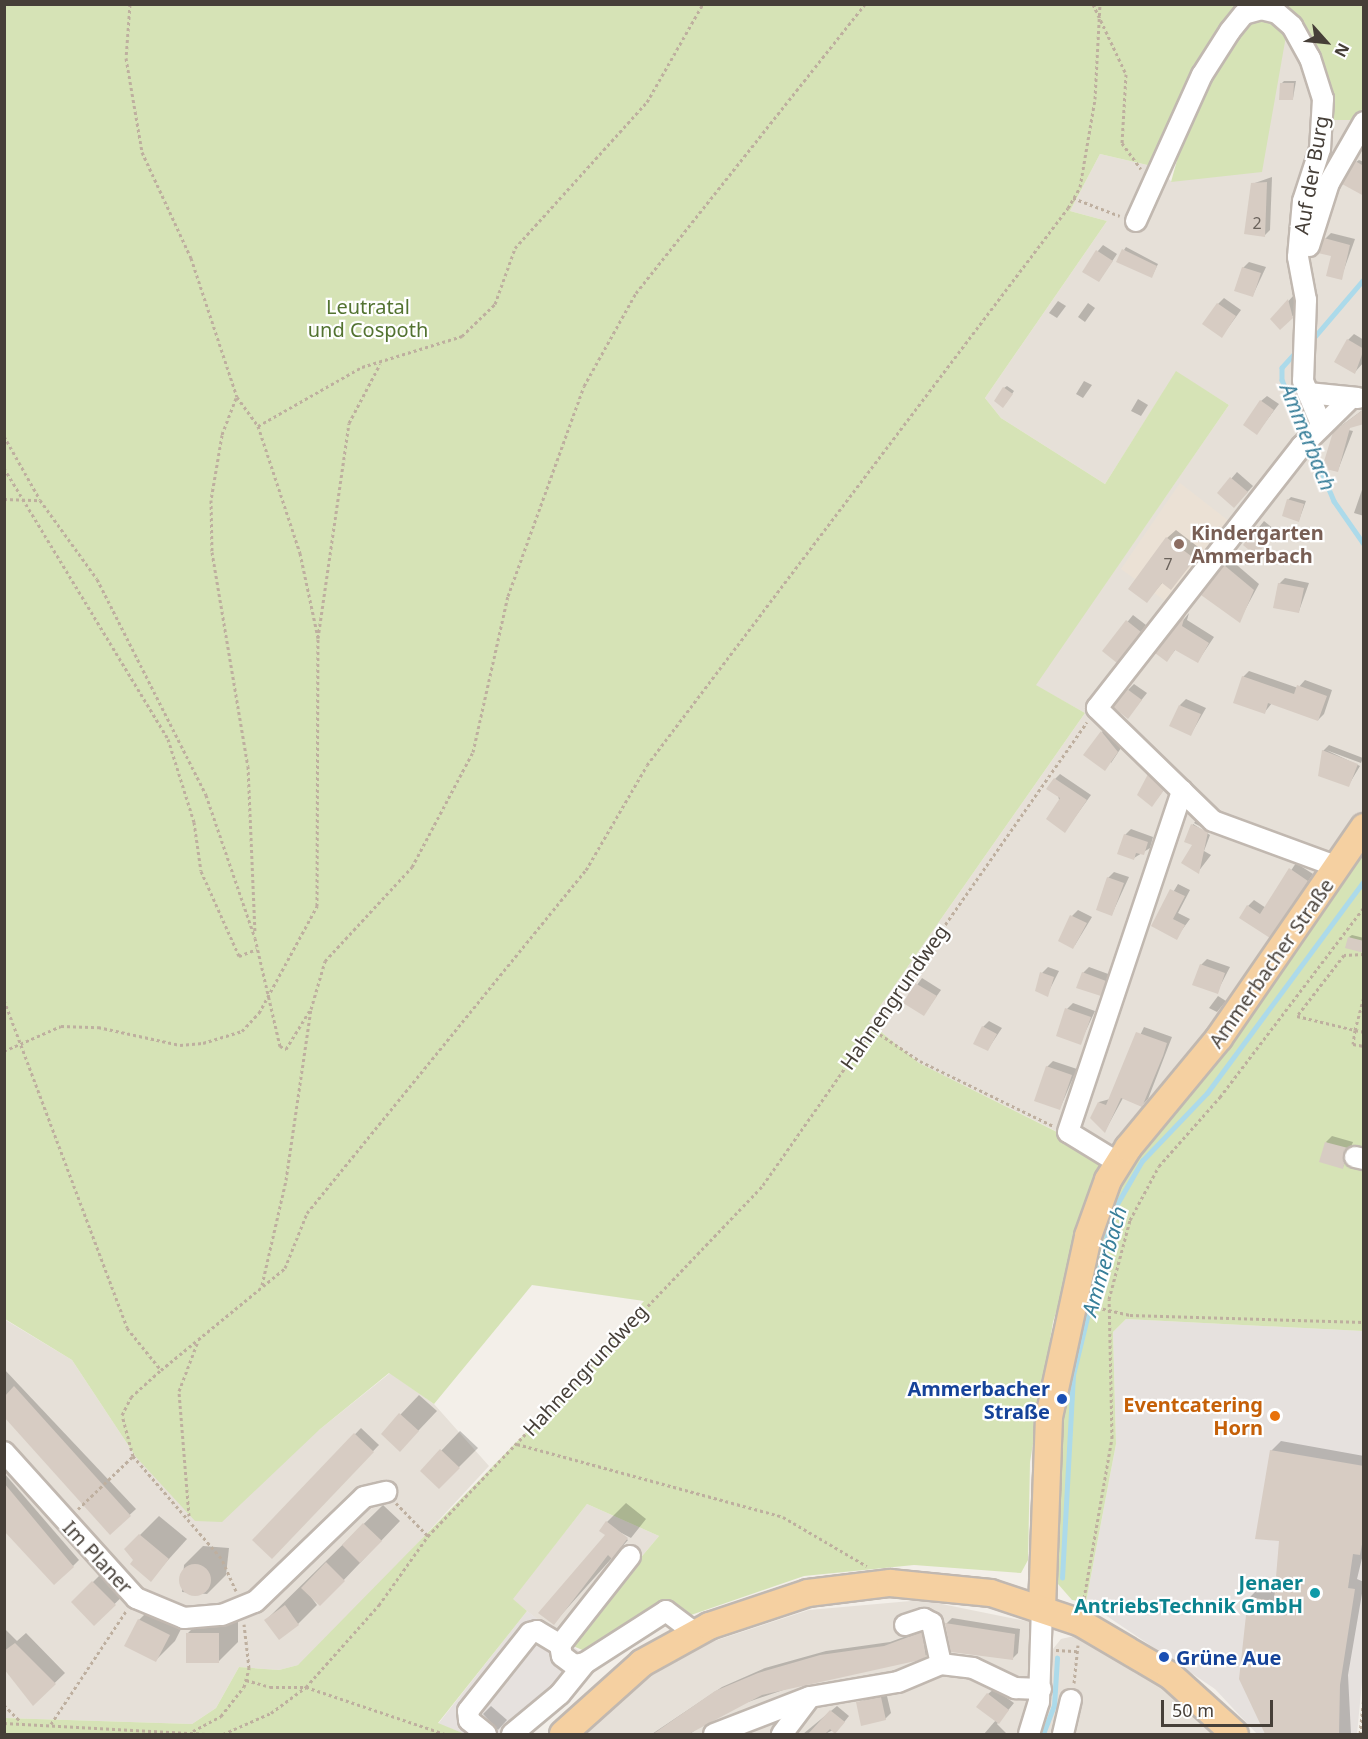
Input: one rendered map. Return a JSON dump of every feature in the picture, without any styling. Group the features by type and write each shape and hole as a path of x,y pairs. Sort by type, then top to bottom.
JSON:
{"main road":[{"name":"Ammerbacher Straße","path":"1042,1608 1049,1417 1088,1236 1117,1162 1220,1038 1364,827"},
{"path":"563,1734 642,1663 695,1633 808,1593 890,1582 957,1586 1042,1608 1133,1649 1171,1676 1235,1734"}],"street":[{"name":"Auf der Burg","path":"1136,221 1202,75 1230,31 1244,14 1261,9 1277,13 1292,26 1310,58 1323,99 1320,149 1299,229 1305,279 1308,393"},
{"path":"1305,279 1311,226 1364,122"},
{"path":"1312,434 1308,393 1357,398"},
{"path":"1097,708 1312,434 1357,398"},
{"name":"Ammerbacher Straße","path":"1097,708 1214,821 1338,867"},
{"path":"1117,1162 1068,1131 1182,791"},
{"name":"Im Planer","path":"4,1452 136,1598 184,1618 240,1609 270,1592 364,1497 386,1492"},
{"path":"560,1645 630,1556"},
{"name":"Ammerbacher Straße","path":"1029,1734 1041,1689 1042,1608"},
{"path":"512,1734 560,1694 585,1663 666,1611 695,1633"},
{"path":"904,1625 924,1619 932,1623 941,1664"},
{"path":"486,1734 469,1720 468,1711 530,1633 537,1631 560,1645 562,1656 574,1665 585,1663"},
{"path":"714,1734 810,1697 898,1682 941,1664 973,1668 1014,1688 1041,1689"},
{"path":"782,1734 810,1697"},
{"path":"1063,1734 1071,1700"}],"path":[{"path":"130,4 126,58 142,152 191,258 237,397 258,426 300,553 318,638"},
{"path":"258,426 362,367 380,364 462,336 495,304 515,248 647,102 703,4"},
{"path":"262,1287 286,1180 311,1009 325,961 412,867 473,752 508,596 584,386 636,293 865,4"},
{"path":"1093,4 1100,11 1126,74 1122,143 1152,184"},
{"path":"193,1731 235,1703 246,1680 247,1635 221,1558 189,1518 133,1456 122,1415 131,1397 285,1268 307,1213 586,870 647,765 1073,198 1080,187 1095,99 1100,4"},
{"path":"1073,198 1136,221"},
{"path":"4,1051 20,1045 40,1030 61,1026 98,1028 180,1045 203,1044 242,1031 268,999 317,906 318,638 349,423 380,364"},
{"path":"237,397 222,435 211,500 212,552 248,766 255,938 280,1046 286,1049 311,1009"},
{"path":"4,435 40,500 97,579 174,726 206,795 255,938"},
{"path":"4,468 22,502 78,583 168,739 194,822 201,871 239,956 257,949"},
{"path":"4,499 22,502 40,500"},
{"name":"Hahnengrundweg","path":"223,1734 271,1713 306,1687 379,1605 428,1536 763,1185 875,1031 1097,708"},
{"path":"1083,1611 1112,1438 1109,1313 1130,1220 1153,1176 1220,1097 1364,907"},
{"path":"1364,954 1344,955 1297,1016 1364,1032"},
{"path":"1364,996 1353,1044 1364,1046"},
{"path":"4,999 127,1328 161,1370"},
{"path":"1357,1023 1364,1025"},
{"path":"875,1031 960,1082 1068,1131"},
{"path":"1097,1308 1109,1313 1364,1322"},
{"path":"189,1518 179,1391 199,1339"},
{"path":"517,1444 783,1517 876,1571"},
{"path":"64,1521 133,1456"},
{"path":"401,1508 428,1536"},
{"path":"51,1724 136,1598"},
{"path":"1071,1700 1079,1636"},
{"path":"1055,1650 1078,1651"},
{"path":"246,1680 270,1687 306,1687 445,1734"},
{"path":"1360,1734 1364,1695"},
{"path":"4,1705 21,1722"},
{"path":"4,1722 193,1731 207,1734"}],"shaded area":[{"path":"1289,18 1354,120 1363,108 1363,851 1209,1068 1122,1164 919,1063 869,1022 1085,713 1035,685 1229,405 1176,372 1105,484 1001,418 985,398 1107,221 1070,211 1100,154 1156,167 1172,182"},
{"name":"Kindergarten Ammerbach","path":"1180,483 1234,525 1168,603 1121,569"},
{"path":"4,1319 72,1360 136,1457 319,1430 390,1373 434,1404 489,1466 318,1651 298,1665 279,1670 239,1667 216,1708 192,1724 5,1718"},
{"name":"Jenaer AntriebsTechnik GmbH","path":"1126,1319 1363,1331 1364,1661 1357,1734 1257,1734 1215,1689 1086,1602 1116,1444 1113,1332"},
{"path":"587,1504 659,1536 568,1644 512,1599"},
{"path":"922,1600 1031,1622 1035,1677 1022,1734 582,1734 645,1679 711,1642 809,1610"},
{"path":"527,1611 597,1665 528,1734 465,1734 438,1724"},
{"path":"1074,1636 1161,1683 1220,1734 1037,1734 1053,1649 1061,1639"}],"green space":[{"name":"Leutratal und Cospoth","path":"5,5 1363,5 1363,108 1354,120 1327,120 1289,19 1262,172 1171,182 1211,37 1156,167 1100,154 1070,211 1107,221 985,398 1001,418 1105,484 1176,371 1229,405 1036,685 1085,713 869,1022 919,1063 1065,1136 1103,1162 1053,1322 1030,1462 1028,1560 1021,1573 914,1565 804,1576 691,1615 666,1603 585,1651 568,1644 659,1536 587,1504 513,1599 527,1611 438,1723 465,1734 5,1734 5,1718 192,1724 216,1708 239,1667 279,1670 298,1665 547,1411 644,1301 532,1285 434,1404 389,1373 319,1430 222,1522 195,1521 136,1457 72,1360 5,1319"},
{"path":"1363,851 1363,1331 1126,1319 1113,1332 1116,1444 1086,1602 1072,1600 1058,1584 1054,1558 1059,1439 1074,1326 1122,1164 1209,1068"}],"building":[{"path":"1280,83 1294,83 1293,100 1279,100"},
{"path":"1355,161 1364,166 1364,196 1342,184"},
{"path":"1267,182 1265,237 1244,234 1251,183"},
{"path":"1324,238 1350,245 1342,280 1326,276 1331,256 1318,253"},
{"path":"1122,249 1157,266 1152,278 1116,262"},
{"path":"1096,250 1113,261 1099,282 1082,272"},
{"path":"1242,267 1261,273 1253,297 1234,291"},
{"path":"1288,299 1293,318 1280,330 1270,319"},
{"path":"1217,303 1236,316 1222,338 1202,324"},
{"path":"1347,339 1364,349 1355,374 1334,362"},
{"path":"1003,387 1013,394 1003,408 994,401"},
{"path":"1260,400 1274,410 1257,435 1243,425"},
{"path":"1364,409 1364,424 1350,428 1338,472 1322,468 1333,432"},
{"path":"1230,477 1248,492 1234,508 1217,493"},
{"path":"1287,499 1304,504 1299,522 1282,516"},
{"path":"1257,526 1271,537 1256,556 1243,545"},
{"path":"1166,537 1195,559 1171,590 1162,583 1147,603 1128,589"},
{"path":"1224,565 1254,590 1240,623 1201,595"},
{"path":"1278,583 1304,588 1299,613 1273,608"},
{"path":"1185,615 1182,626 1209,643 1198,663 1175,650 1167,662 1155,653"},
{"path":"1126,620 1141,632 1117,663 1102,651"},
{"path":"1242,676 1294,694 1297,685 1327,696 1318,721 1268,703 1265,714 1233,703"},
{"path":"1127,689 1142,700 1128,719 1113,707"},
{"path":"1179,705 1201,714 1191,736 1169,726"},
{"path":"1101,731 1118,752 1105,771 1083,755"},
{"path":"1322,750 1358,764 1349,787 1318,776"},
{"path":"1148,774 1164,790 1152,807 1137,795"},
{"path":"1054,778 1087,800 1065,833 1046,819 1060,798 1046,789"},
{"path":"1191,824 1208,832 1199,874 1181,863 1192,845 1184,842"},
{"path":"1124,834 1148,842 1144,855 1136,853 1134,860 1117,854"},
{"path":"1289,868 1308,881 1270,938 1239,918 1247,905 1260,914"},
{"path":"1107,877 1124,883 1112,916 1096,910"},
{"path":"1170,889 1185,896 1173,919 1185,925 1177,940 1151,926"},
{"path":"1070,915 1087,923 1073,949 1058,941"},
{"path":"1348,937 1364,941 1364,953 1345,948"},
{"path":"1200,964 1225,973 1218,994 1192,985"},
{"path":"1040,972 1054,977 1048,997 1035,991"},
{"path":"1082,972 1106,981 1101,996 1076,988"},
{"path":"915,983 937,996 924,1016 903,1003"},
{"path":"1065,1008 1091,1017 1081,1045 1056,1036"},
{"path":"982,1026 997,1034 988,1051 973,1044"},
{"path":"1136,1032 1167,1043 1142,1107 1121,1098 1105,1133 1090,1118 1098,1102 1106,1105"},
{"path":"1046,1066 1072,1075 1060,1110 1034,1101"},
{"path":"1325,1142 1348,1148 1343,1169 1319,1162"},
{"path":"14,1386 131,1516 110,1535 4,1417 4,1397"},
{"path":"399,1413 419,1431 400,1452 381,1434"},
{"path":"354,1433 374,1452 272,1559 252,1540"},
{"path":"440,1449 460,1468 439,1489 420,1471"},
{"name":"Jenaer AntriebsTechnik GmbH","path":"1270,1450 1364,1466 1364,1534 1360,1555 1353,1554 1348,1588 1355,1589 1340,1685 1339,1734 1265,1734 1239,1679 1248,1597 1274,1601 1279,1541 1255,1539"},
{"path":"4,1483 74,1567 54,1585 4,1531"},
{"path":"606,1521 628,1538 612,1559 608,1555 554,1625 538,1613 605,1535 599,1531"},
{"path":"363,1523 382,1541 360,1563 342,1545"},
{"path":"139,1534 169,1559 151,1582 130,1564 133,1560 124,1549"},
{"path":"326,1562 345,1581 320,1606 301,1588"},
{"path":"195,1564 206,1569 211,1580 206,1591 195,1596 184,1591 179,1580 184,1569"},
{"path":"92,1581 116,1605 94,1626 71,1602"},
{"path":"285,1605 299,1625 279,1640 264,1620"},
{"path":"138,1619 170,1635 156,1662 124,1646"},
{"path":"945,1623 1015,1634 1013,1660 951,1652"},
{"path":"922,1632 926,1657 920,1660 762,1695 689,1734 653,1734 715,1691 758,1673 820,1655 884,1646"},
{"path":"186,1633 219,1633 219,1663 186,1663"},
{"path":"15,1643 56,1684 33,1706 4,1669 4,1651"},
{"path":"987,1693 1009,1710 999,1724 976,1707"},
{"path":"881,1697 886,1720 861,1726 856,1702"},
{"path":"830,1710 845,1722 835,1734 830,1729 825,1734 808,1734"}],"waterway":[{"name":"Ammerbach","path":"1311,341 1364,279"},
{"name":"Ammerbach","path":"1299,349 1282,368 1282,380 1306,436"},
{"name":"Ammerbach","path":"1311,447 1334,501 1364,544"},
{"name":"Ammerbach","path":"1062,1578 1073,1375 1113,1211 1142,1161 1207,1093 1364,881"},
{"name":"Ammerbach","path":"1043,1734 1054,1706 1057,1658"}],"place":[{"name":"Kindergarten Ammerbach","path":"1179,544"},
{"name":"Ammerbacher Straße","path":"1062,1399"},
{"name":"Eventcatering Horn","path":"1275,1416"},
{"name":"Jenaer AntriebsTechnik GmbH","path":"1315,1593"},
{"name":"Grüne Aue","path":"1164,1657"}]}
